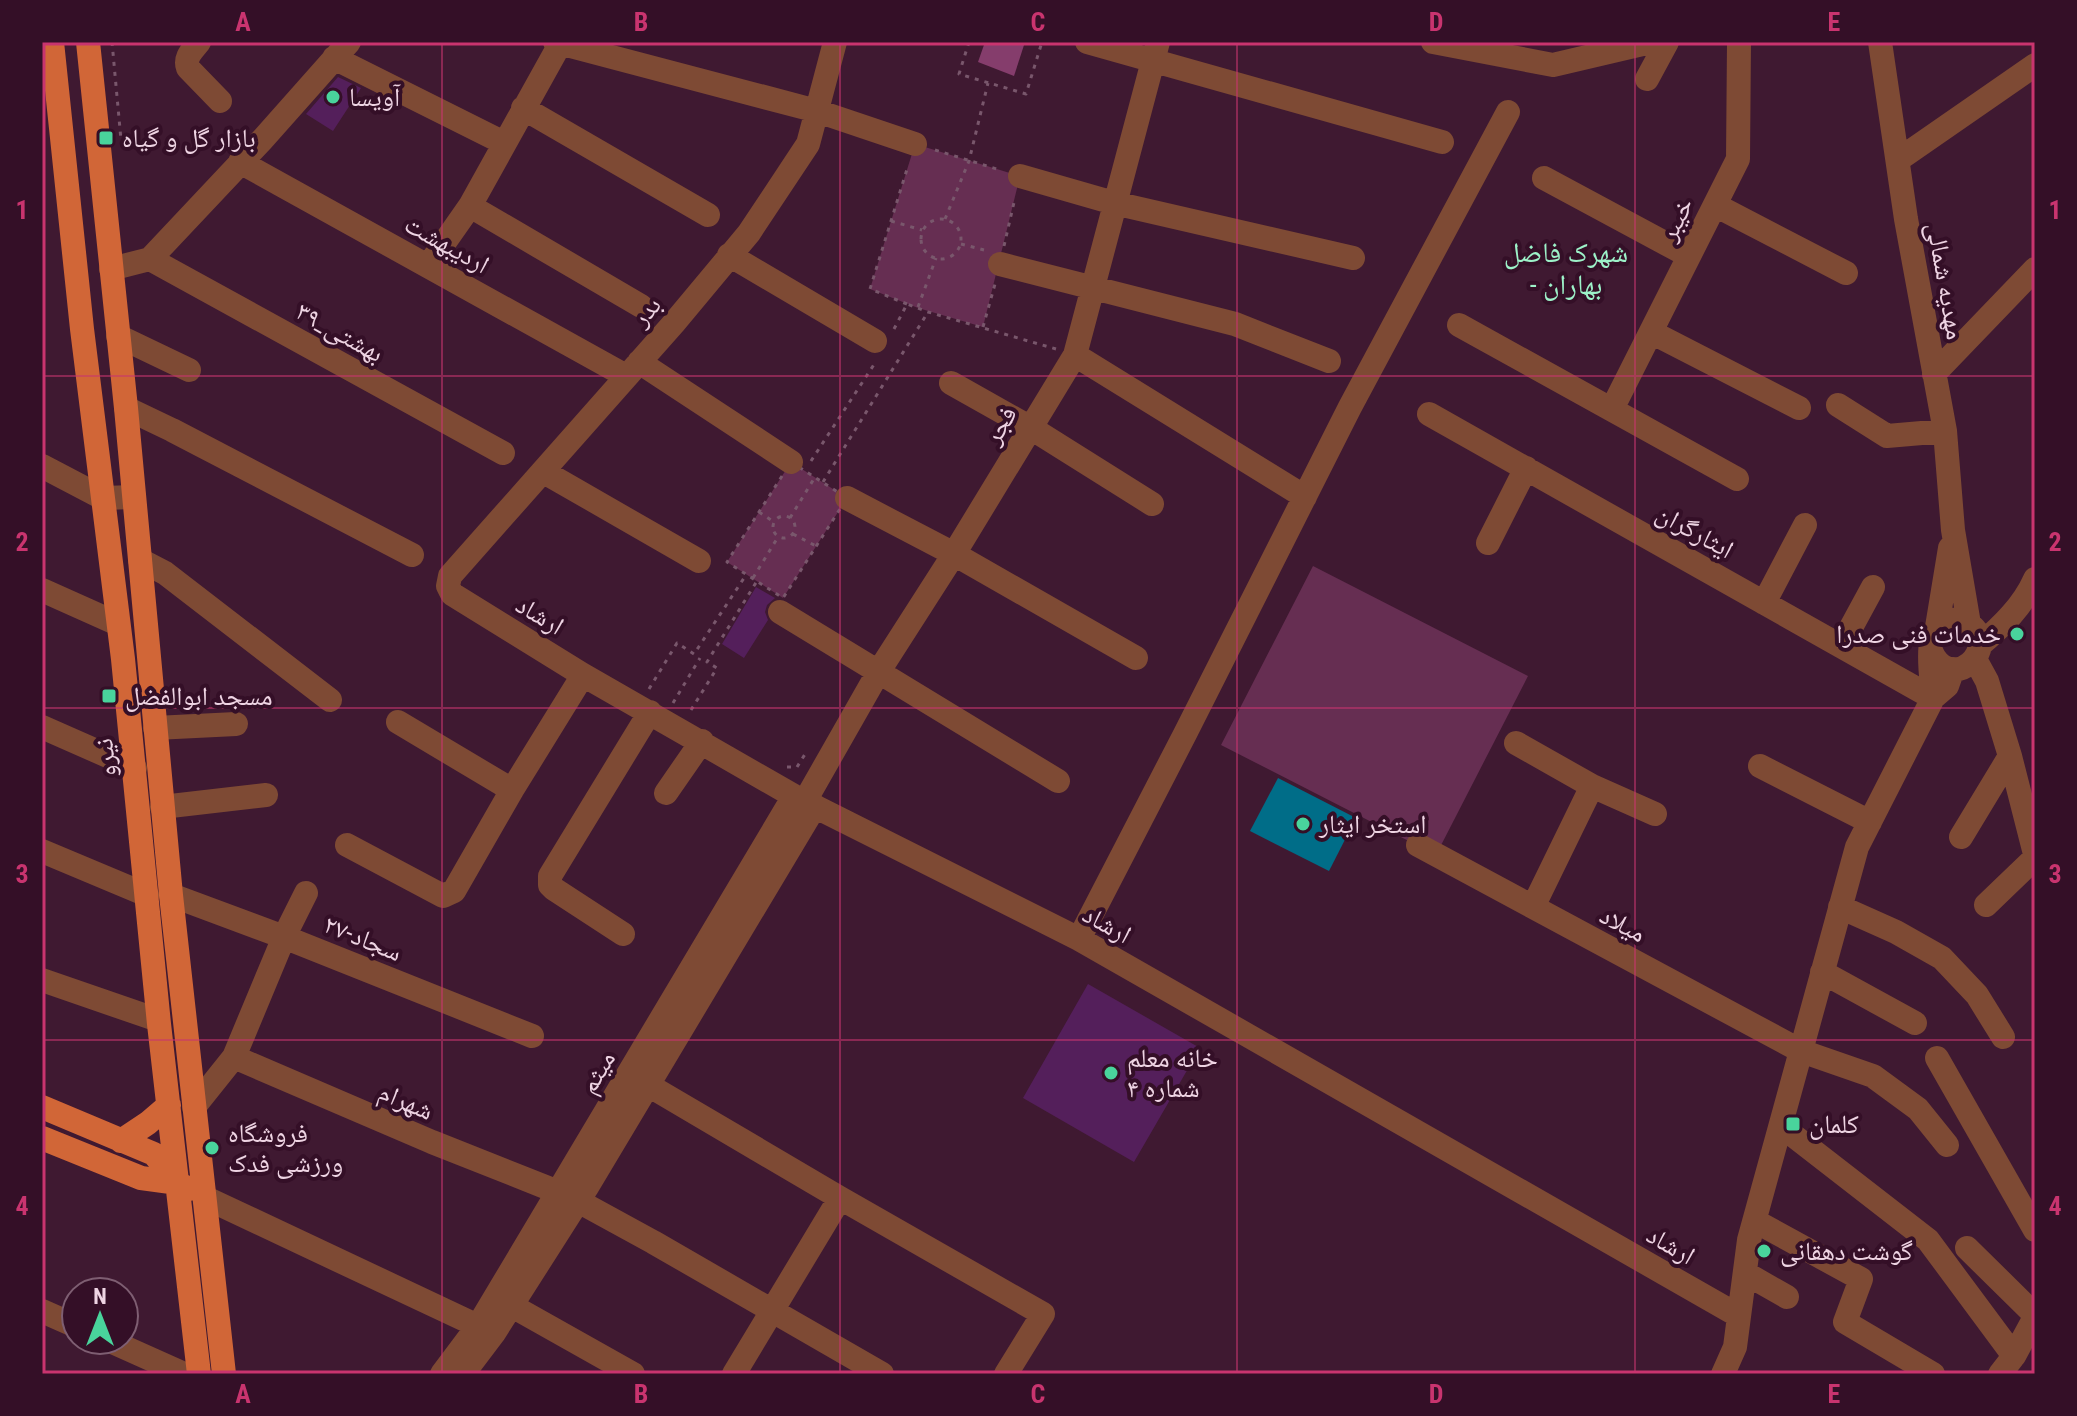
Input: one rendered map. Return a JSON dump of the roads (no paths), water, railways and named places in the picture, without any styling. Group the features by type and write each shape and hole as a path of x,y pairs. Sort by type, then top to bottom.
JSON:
{"main road":[{"name":"نیرو","path":"52,42 82,329 135,768 194,1107 224,1374"},
{"name":"نیرو","path":"88,42 126,408 162,807 158,1020 199,1374"},
{"path":"121,1141 169,1105"},
{"path":"42,1107 154,1154 178,1183"},
{"path":"42,1138 141,1178 178,1183 206,1198"},
{"path":"141,1178 154,1171 154,1154"}],"street":[{"path":"199,42 188,55 186,63 220,101"},
{"name":"بدر","path":"448,586 450,576 544,472 749,233 808,144 835,42"},
{"path":"1087,42 1156,51 1442,142"},
{"path":"1553,65 1563,42"},
{"path":"1447,44 1553,65 1651,42"},
{"path":"1647,79 1667,42"},
{"name":"خیبر","path":"1612,409 1738,159 1739,42"},
{"name":"مهدیه شمالی","path":"1880,42 1906,219 1945,431 1953,530 1969,649"},
{"path":"428,266 470,206 558,43 817,111 915,144"},
{"path":"111,269 150,259 342,50 504,143"},
{"name":"فجر","path":"805,801 879,671 1075,355 1156,51"},
{"path":"1898,160 2035,65"},
{"path":"523,108 708,215"},
{"path":"1079,939 1350,407 1508,112"},
{"name":"اردیبهشت","path":"240,162 428,266 633,369 798,466"},
{"path":"1020,176 1114,203 1353,258"},
{"path":"1544,178 1689,256"},
{"path":"1715,205 1846,273"},
{"path":"470,206 641,306"},
{"path":"729,255 882,344"},
{"path":"994,258 1235,324 1329,361"},
{"name":"۳۹_بهشتی","path":"150,259 503,453"},
{"path":"1934,374 2035,269"},
{"path":"1459,325 1737,479"},
{"path":"1651,332 1799,408"},
{"path":"118,336 189,370"},
{"path":"1075,355 1305,497"},
{"path":"951,383 1031,428 1152,504"},
{"path":"1838,405 1887,436 1945,431"},
{"path":"126,408 412,555"},
{"name":"ایثارگران","path":"1429,414 1933,698"},
{"path":"42,466 103,498 134,497"},
{"path":"1488,543 1526,468"},
{"path":"544,472 699,561"},
{"path":"847,498 954,554 1136,658"},
{"path":"1764,603 1805,525"},
{"name":"مهدیه شمالی","path":"1937,627 1953,530"},
{"path":"140,560 165,573 330,700"},
{"path":"1931,651 1939,664 1969,649 2015,610 2028,594 2035,577"},
{"name":"ارشاد","path":"448,586 452,594 583,675 805,801 1079,939 1739,1316"},
{"path":"1841,646 1873,587"},
{"path":"42,590 118,624"},
{"path":"780,612 1058,781"},
{"path":"1933,698 1932,634 1937,627 1950,620 1963,621 1969,649 1987,681 2034,844 1986,905"},
{"path":"1723,1374 1735,1347 1749,1240 1857,847 1933,698 1947,686 1969,649"},
{"path":"347,845 443,896 454,891 583,675"},
{"path":"623,934 554,889 550,885 550,876 658,716"},
{"path":"398,722 512,790"},
{"path":"155,728 236,724"},
{"path":"42,727 135,768"},
{"path":"666,793 702,741"},
{"path":"1516,743 1592,786 1655,814"},
{"path":"1961,837 2010,756"},
{"path":"1760,766 1870,822"},
{"path":"1533,907 1592,786"},
{"path":"162,807 266,795"},
{"name":"میثم","path":"463,1374 512,1306 568,1197 805,801"},
{"name":"میثم","path":"442,1374 648,1085 791,824"},
{"name":"میلاد","path":"1418,845 1801,1051 1873,1076 1918,1109 1947,1145"},
{"name":"۲۷-سجاد","path":"42,851 284,937 532,1036"},
{"path":"194,1107 234,1057 284,937 306,893"},
{"path":"1840,907 1896,932 1942,958 1977,995 2003,1037"},
{"path":"1822,972 1915,1023"},
{"path":"42,980 158,1020"},
{"name":"شهرام","path":"234,1057 568,1197 653,1242 882,1374"},
{"path":"1937,1058 2035,1230"},
{"path":"648,1085 1043,1314 1006,1374"},
{"path":"1781,1126 1928,1240 2007,1365 2035,1316 1967,1248"},
{"path":"206,1198 478,1326"},
{"path":"734,1374 840,1198"},
{"path":"1755,1221 1861,1279 1845,1322 1933,1374"},
{"path":"1745,1273 1787,1297"},
{"path":"512,1306 633,1374"},
{"path":"140,1354 184,1374"}],"water":[{"name":"استخر ایثار","path":"1278,778 1356,818 1329,871 1250,831"}],"place":[{"name":"آویسا","path":"333,97"},
{"name":"بازار گل و گیاه","path":"106,138"},
{"name":"خدمات فنی صدرا","path":"2017,634"},
{"name":"مسجد ابوالفضل","path":"109,696"},
{"name":"استخر ایثار","path":"1303,824"},
{"name":"خانه معلم شماره ۴","path":"1111,1073"},
{"name":"کلمان","path":"1793,1124"},
{"name":"فروشگاه ورزشی فدک","path":"212,1148"},
{"name":"گوشت دهقانی","path":"1764,1251"}],"district":[{"name":"شهرک فاضل - بهاران","path":"1566,268"}]}
